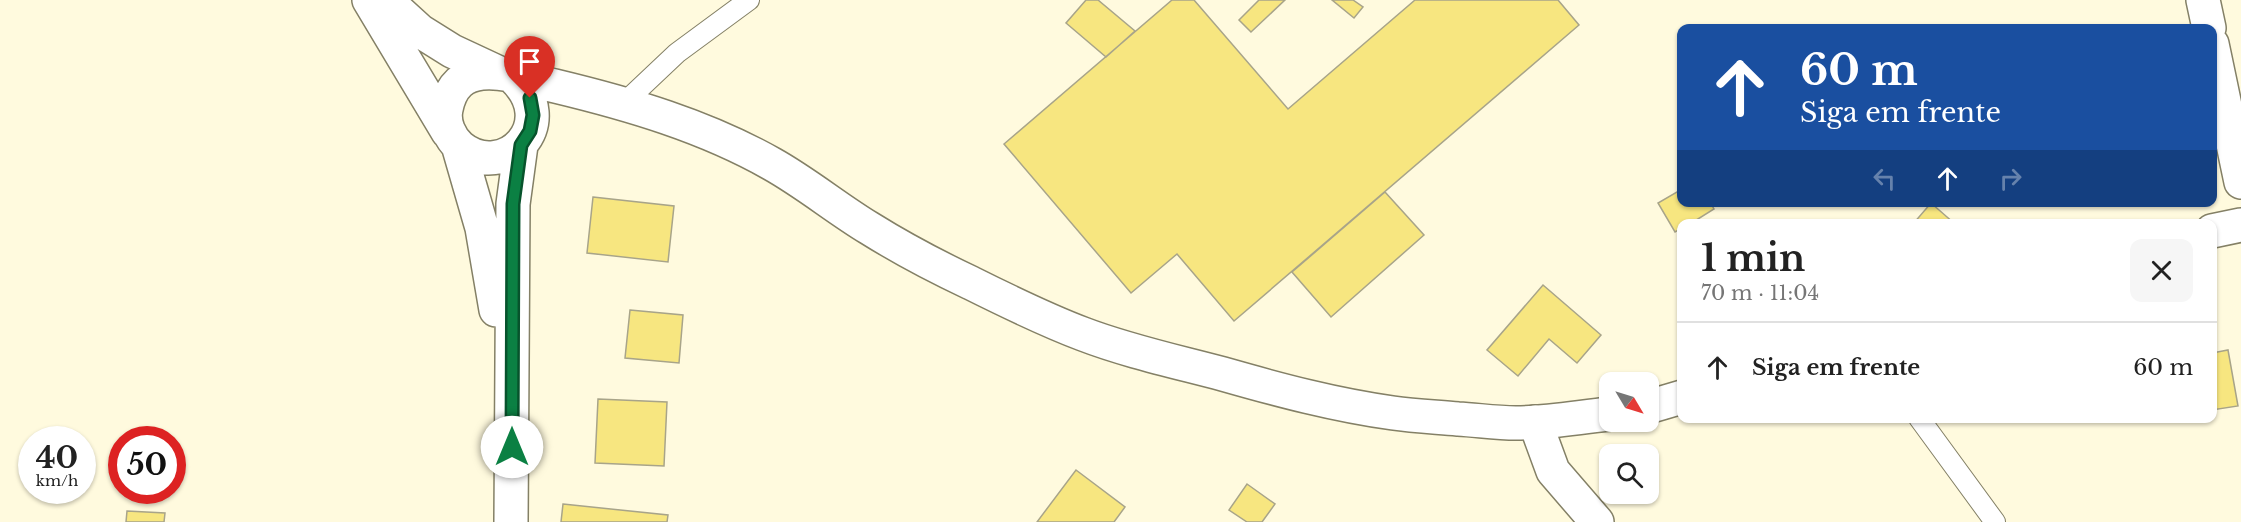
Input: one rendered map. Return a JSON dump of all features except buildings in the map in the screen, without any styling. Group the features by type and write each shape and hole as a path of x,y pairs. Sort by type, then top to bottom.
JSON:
{"street":[{"path":"369,0 453,140 474,156 490,158 507,154 549,113 591,94"},
{"path":"386,0 420,31 452,51 504,74 522,85 530,98 533,115 525,138 513,204 511,522"},
{"path":"2204,0 2208,24"},
{"path":"2217,68 2241,182"},
{"path":"512,360 500,332 482,228 444,116 448,98 458,83 473,73 504,74 591,94 702,129 774,165 871,230 971,283 1084,335 1293,393 1382,411 1514,423 1599,415"},
{"path":"2217,230 2241,225"},
{"path":"1659,404 1677,399"},
{"path":"1534,422 1553,471 1597,522"}],"lane":[{"path":"623,104 677,53 749,0"},
{"path":"1923,423 1995,522"}],"route":[{"path":"512,447 513,204 521,145 530,131 533,115 530,98"}]}
